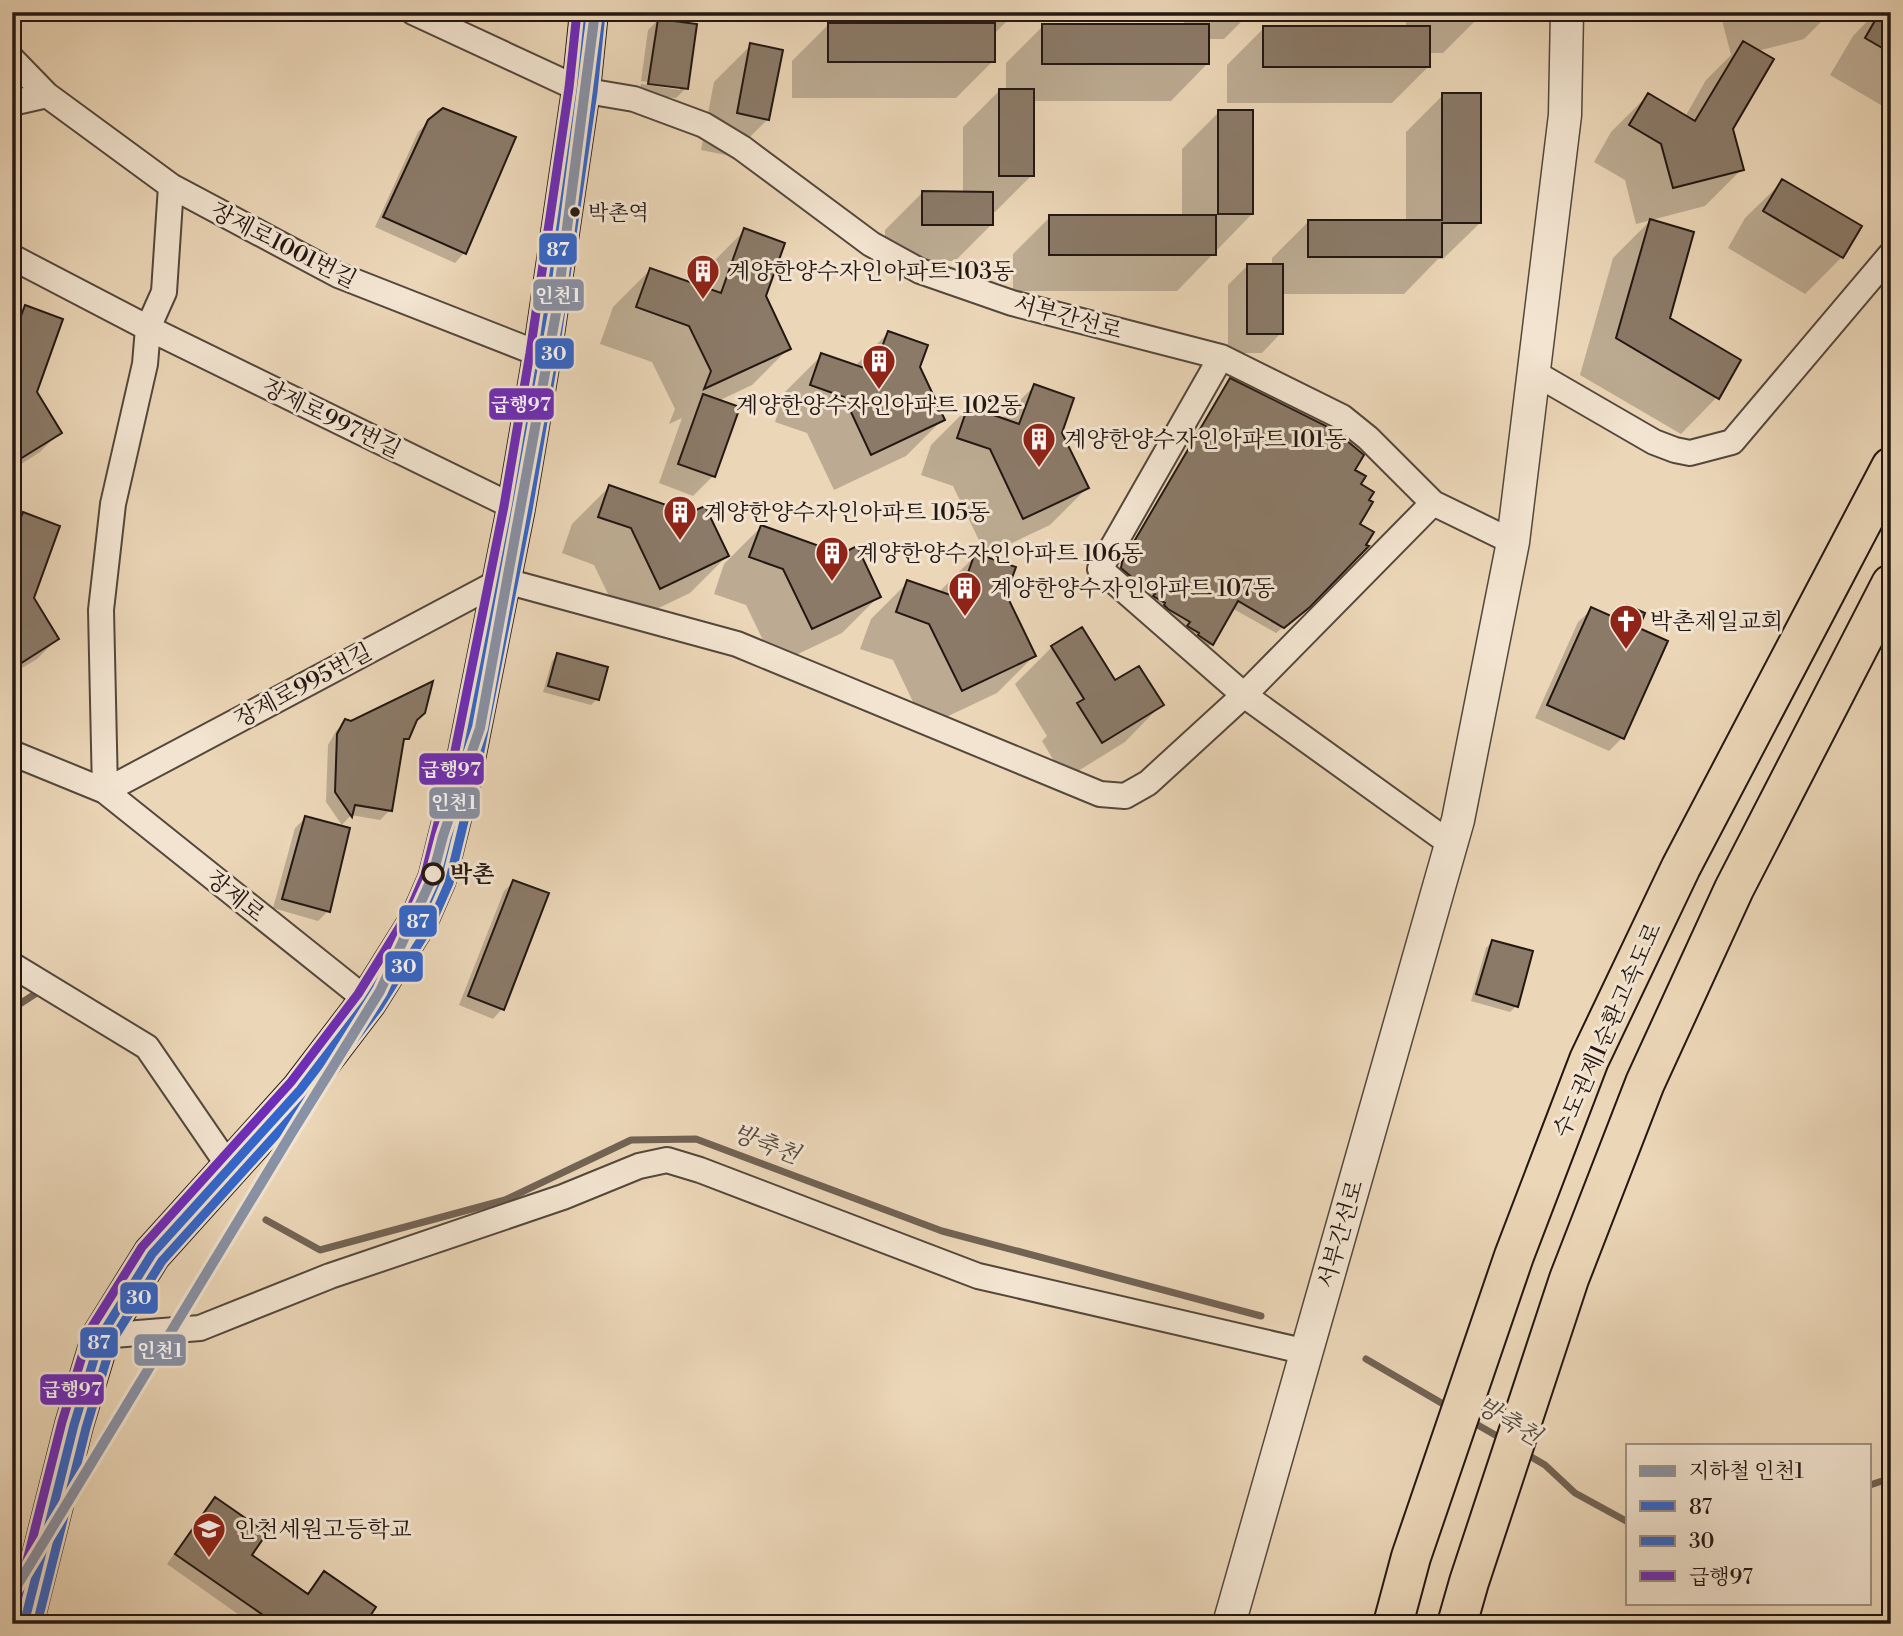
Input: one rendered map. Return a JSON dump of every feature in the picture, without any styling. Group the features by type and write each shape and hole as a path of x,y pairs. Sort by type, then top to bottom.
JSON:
{"highway":[{"name":"수도권제1순환고속도로","path":"1393,1624 1411,1558 1514,1256 1584,1073 1681,867 1891,467"},
{"path":"1457,1624 1569,1279 1645,1083 1734,889 1891,584"}],"main road":[{"path":"24,1624 74,1424 101,1336 152,1254 300,1090 368,1001 420,918 437,879 463,774 516,508 542,355 581,90 589,12"}],"street":[{"name":"서부간선로","path":"413,12 581,90 634,99 704,125 742,148 871,244 920,271 1013,303 1221,357 1342,417 1368,438 1433,503 1513,542"},
{"name":"서부간선로","path":"1229,1624 1458,820 1513,542 1565,115 1567,12"},
{"name":"장제로1001번길","path":"12,59 47,95 171,186 338,275 542,355"},
{"path":"12,103 47,95"},
{"path":"12,753 105,791 101,610 113,504 145,364 148,328 164,292 171,186"},
{"path":"1533,372 1654,442 1675,450 1690,453 1732,442 1891,254"},
{"name":"장제로997번길","path":"12,257 148,328 516,508"},
{"path":"1221,357 1100,569 1244,695 1451,844"},
{"path":"502,580 737,644 1100,794 1125,796 1148,783 1244,695 1433,503"},
{"name":"장제로995번길","path":"105,791 502,580"},
{"name":"장제로","path":"105,791 368,1001"},
{"path":"12,965 147,1047 230,1168"},
{"path":"101,1336 200,1328 330,1276 563,1197 639,1166 667,1160 978,1276 1307,1352"}],"building":[{"path":"1880,12 1891,12 1891,53 1865,38"},
{"path":"658,19 697,24 688,89 648,84"},
{"path":"828,23 995,23 995,62 828,62"},
{"path":"1042,24 1209,24 1209,64 1042,64"},
{"path":"1263,26 1430,26 1430,67 1263,67"},
{"path":"1743,41 1774,59 1733,129 1744,170 1673,188 1661,144 1629,125 1648,93 1695,121"},
{"path":"750,43 783,50 769,120 737,113"},
{"path":"999,89 1034,89 1034,176 999,176"},
{"path":"1442,93 1481,93 1481,223 1442,223 1442,257 1308,257 1308,220 1442,220"},
{"path":"443,108 516,137 466,254 383,217 428,120"},
{"path":"1218,110 1253,110 1253,214 1218,214"},
{"path":"1782,179 1862,226 1843,258 1763,211"},
{"path":"922,191 993,192 993,225 922,225"},
{"path":"1049,215 1216,215 1216,255 1049,255"},
{"path":"1650,219 1694,232 1670,318 1741,360 1719,399 1616,338"},
{"name":"계양한양수자인아파트 103동","path":"744,228 785,243 766,296 791,349 704,389 711,371 689,326 636,307 650,268 721,293"},
{"path":"1247,264 1283,264 1283,334 1247,334"},
{"path":"25,305 63,319 37,392 62,433 12,464 12,341"},
{"name":"계양한양수자인아파트 102동","path":"888,331 928,345 920,367 945,420 871,455 844,397 810,385 821,353 873,371"},
{"path":"1230,378 1334,430 1364,455 1355,470 1366,476 1361,484 1374,492 1369,500 1373,502 1360,524 1374,532 1366,545 1369,546 1310,607 1284,628 1238,601 1213,645 1187,626 1190,622 1168,609 1165,603 1153,596 1155,594 1121,568 1122,562"},
{"name":"계양한양수자인아파트 101동","path":"1034,384 1074,398 1062,433 1089,488 1023,519 990,449 957,438 968,406 1019,424"},
{"path":"703,394 740,407 715,477 678,464"},
{"name":"계양한양수자인아파트 105동","path":"609,485 689,513 705,506 729,556 660,589 631,528 598,517"},
{"path":"23,512 60,526 34,598 59,639 12,669 12,542"},
{"name":"계양한양수자인아파트 106동","path":"761,525 841,554 857,546 881,597 812,629 783,569 749,557"},
{"name":"계양한양수자인아파트 107동","path":"975,553 1016,567 1006,594 1036,656 962,691 929,624 896,612 907,580 959,598"},
{"path":"1627,605 1645,613 1639,628 1668,641 1624,739 1547,705 1591,607 1620,620"},
{"path":"1082,627 1115,680 1139,666 1164,705 1102,743 1077,703 1084,699 1051,646"},
{"path":"557,653 608,667 599,700 548,686"},
{"path":"433,681 425,713 417,720 409,739 404,739 392,811 355,805 352,817 335,792 337,734 345,719 351,721"},
{"path":"305,816 350,828 330,912 282,899"},
{"path":"513,880 549,893 504,1010 468,996"},
{"path":"1492,940 1533,951 1518,1007 1476,994"},
{"path":"215,1497 267,1533 252,1555 308,1594 324,1571 376,1607 365,1624 276,1624 175,1554"}],"waterway":[{"name":"방축천","path":"12,1009 35,994"},
{"name":"방축천","path":"266,1220 320,1250 505,1200 631,1140 696,1139 942,1231 1261,1316"},
{"name":"방축천","path":"1366,1359 1450,1408"},
{"name":"방축천","path":"1469,1420 1504,1440"},
{"name":"방축천","path":"1523,1452 1545,1465 1575,1493 1626,1521"},
{"name":"방축천","path":"1871,1485 1891,1478"}],"metro line":[{"name":"인천1","path":"12,1594 380,991 432,878 443,836 480,728 556,313 595,12"}],"transit line":[{"name":"급행97","path":"12,1620 62,1422 90,1330 142,1247 291,1082 358,994 409,912 425,875 451,771 504,506 530,353 569,88 577,12"},
{"name":"87","path":"24,1624 74,1425 101,1336 152,1254 300,1090 368,1001 420,918 437,879 463,774 516,508 542,355 581,90 589,12"},
{"name":"30","path":"37,1624 86,1428 112,1341 162,1261 309,1098 378,1008 431,924 449,883 475,776 528,510 554,357 593,92 601,13"}],"place":[{"name":"박촌역","path":"575,212"},
{"name":"계양한양수자인아파트 103동","path":"703,301"},
{"name":"계양한양수자인아파트 102동","path":"879,391"},
{"name":"계양한양수자인아파트 101동","path":"1039,469"},
{"name":"계양한양수자인아파트 105동","path":"680,542"},
{"name":"계양한양수자인아파트 106동","path":"832,583"},
{"name":"계양한양수자인아파트 107동","path":"965,618"},
{"name":"박촌제일교회","path":"1626,651"},
{"name":"박촌","path":"433,874"},
{"name":"인천세원고등학교","path":"209,1559"}]}
